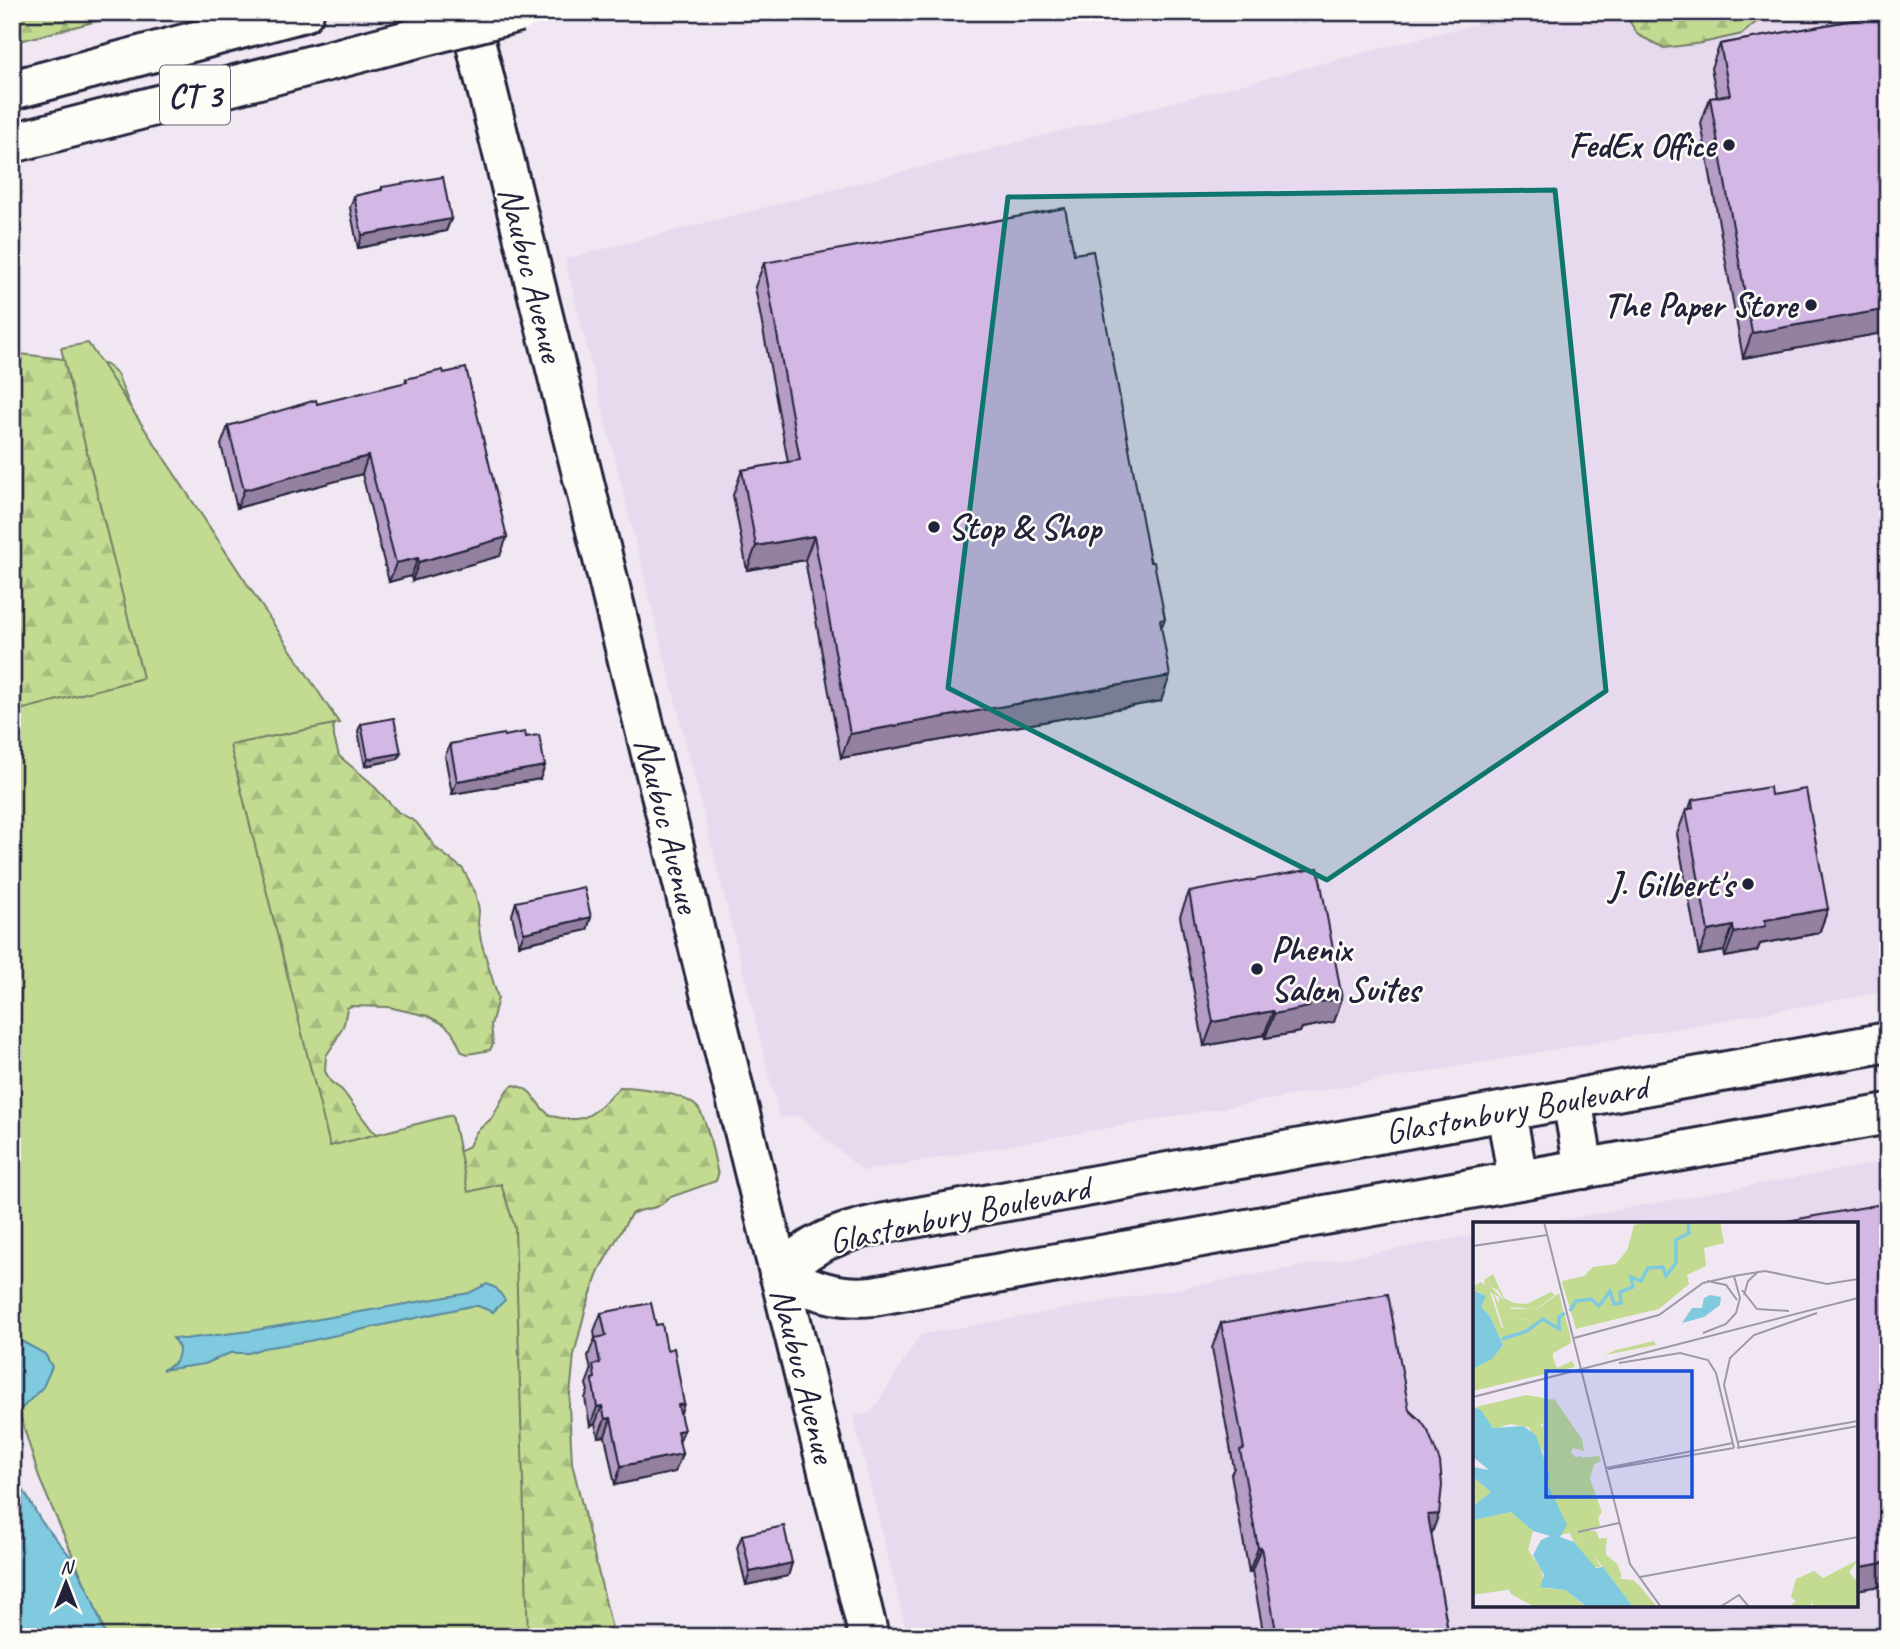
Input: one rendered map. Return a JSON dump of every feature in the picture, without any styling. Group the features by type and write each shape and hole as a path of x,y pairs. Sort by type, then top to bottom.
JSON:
{"main road":[{"name":"CT 3","path":"12,90 304,12"},
{"name":"Naubuc Avenue","path":"468,12 869,1637"},
{"name":"CT 3","path":"12,143 519,12"},
{"name":"Glastonbury Boulevard","path":"1888,1042 859,1228 817,1243 779,1273 826,1294 873,1296 1888,1114"},
{"path":"1572,1099 1584,1169"},
{"path":"1506,1111 1518,1180"}],"highlighted area":[{"path":"1555,190 1606,691 1327,880 948,688 1008,197"}],"shaded area":[{"path":"1523,12 1624,12 1742,34 1768,12 1888,12 1888,991 863,1171 798,1115 780,1119 565,259"},
{"path":"1888,1161 1888,1637 908,1637 853,1416 872,1412 920,1335 1473,1235 1473,1607 1858,1607 1858,1222 1549,1222"}],"green space":[{"path":"12,12 132,12 12,43"},
{"path":"1624,12 1768,12 1742,34 1664,48 1638,35"},
{"path":"88,343 339,723 230,745 330,1146 452,1115 468,1192 501,1184 515,1228 528,1637 104,1637 101,1621 40,1480 12,1389 12,712 143,678 61,348"},
{"path":"12,353 107,365 117,374 136,421 288,672 333,712 334,737 339,756 369,781 398,812 416,822 437,849 463,869 475,892 481,941 498,998 491,1025 493,1044 490,1050 468,1054 462,1052 453,1033 445,1025 428,1016 388,1007 347,1008 344,1024 326,1056 325,1071 331,1082 342,1090 372,1130 387,1141 451,1157 469,1146 476,1132 492,1118 507,1090 514,1085 530,1093 548,1113 561,1118 587,1116 620,1087 650,1090 683,1098 702,1114 718,1175 716,1181 668,1198 656,1207 631,1214 599,1270 574,1355 569,1405 572,1463 614,1637 236,1637 12,886"}],"water":[{"path":"487,1284 496,1288 505,1300 493,1312 471,1306 249,1353 230,1353 205,1364 162,1370 177,1359 179,1348 173,1338 250,1331 469,1293"},
{"path":"12,1336 45,1354 52,1367 43,1387 12,1418"},
{"path":"12,1470 41,1521 71,1557 91,1596 106,1637 12,1637"}],"building":[{"path":"1888,14 1888,309 1752,333 1710,98 1730,95 1720,44"},
{"path":"443,177 451,219 362,235 354,196 382,190 382,187"},
{"name":"Stop & Shop","path":"1065,208 1074,254 1093,251 1150,562 1154,562 1165,619 1160,620 1170,676 850,734 814,536 756,546 742,470 800,460 764,263"},
{"path":"466,368 507,537 419,562 418,558 396,563 368,456 244,490 228,426 316,400 317,404 407,382 406,379 443,370 444,373"},
{"path":"394,718 401,753 368,759 361,724"},
{"path":"525,732 526,737 539,735 545,766 457,781 450,744"},
{"name":"J. Gilbert's","path":"1770,787 1771,795 1806,789 1828,909 1765,920 1766,926 1734,933 1733,926 1708,931 1686,810 1693,808 1692,800"},
{"name":"Phenix Salon Suites","path":"1318,868 1342,998 1274,1014 1273,1011 1213,1022 1189,892"},
{"path":"584,887 591,917 524,933 516,902"},
{"path":"1888,1203 1888,1562 1858,1568 1858,1222 1782,1222"},
{"path":"1388,1294 1409,1410 1428,1431 1440,1462 1442,1485 1439,1514 1428,1515 1449,1637 1277,1637 1240,1450 1244,1449 1221,1323"},
{"path":"651,1303 656,1325 662,1324 667,1350 674,1348 684,1404 678,1405 684,1430 677,1431 682,1454 621,1466 611,1418 605,1419 602,1406 597,1407 592,1379 595,1378 593,1365 600,1363 595,1338 606,1336 601,1313"},
{"path":"784,1526 792,1563 750,1572 742,1535"}],"place":[{"name":"FedEx Office","path":"1729,145"},
{"name":"The Paper Store","path":"1811,305"},
{"name":"Stop & Shop","path":"934,527"},
{"name":"J. Gilbert's","path":"1748,884"},
{"name":"Phenix Salon Suites","path":"1257,969"}]}
